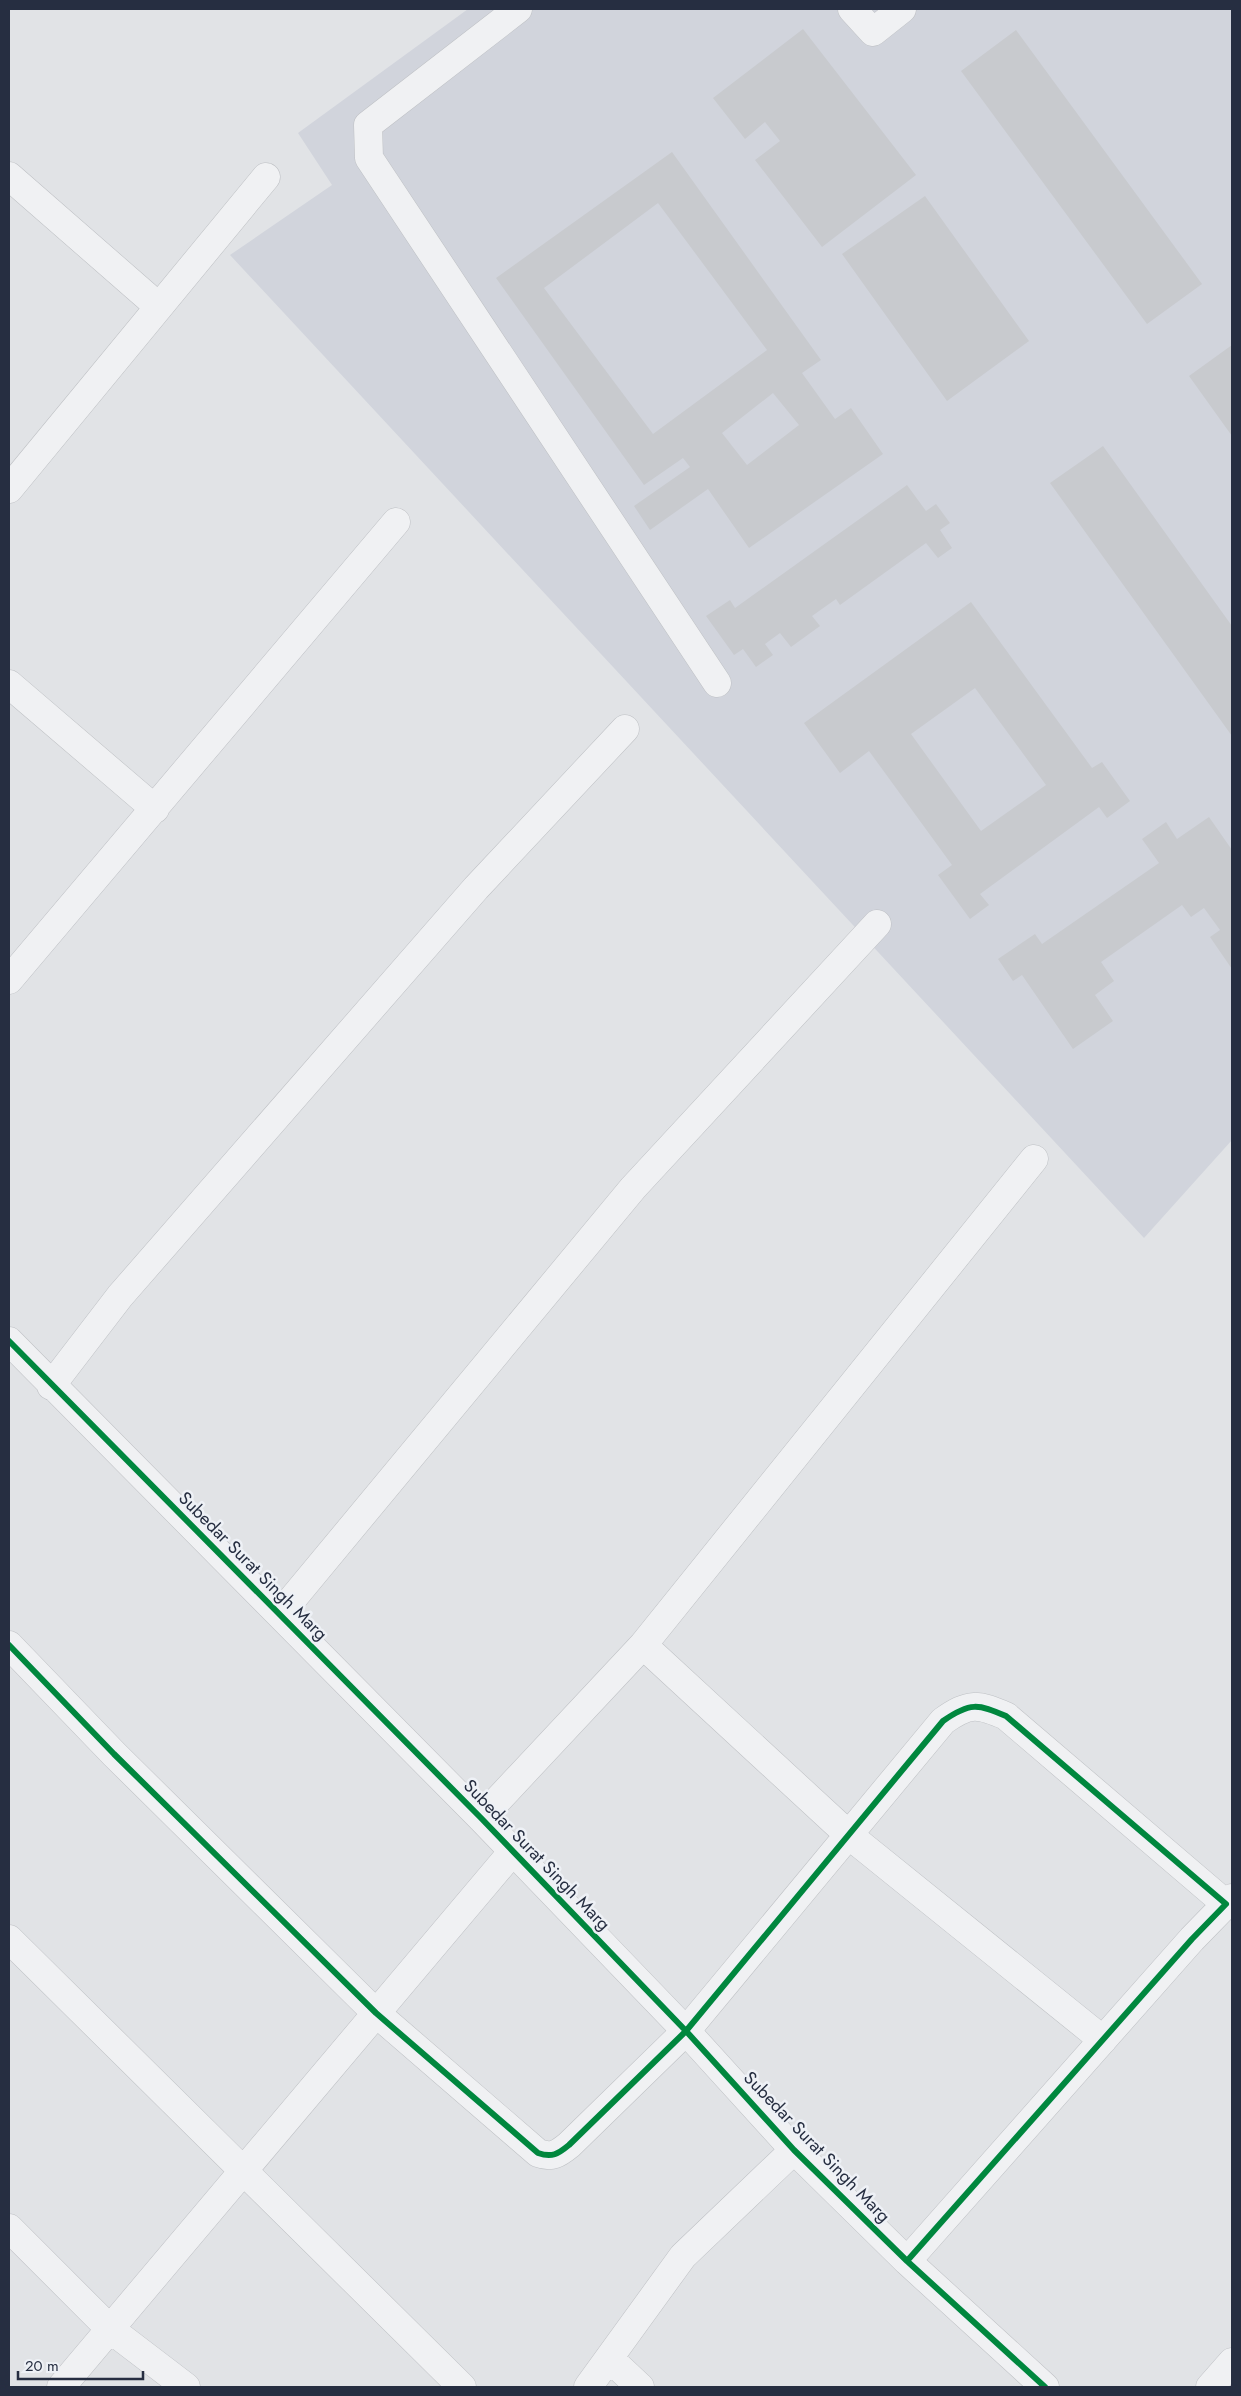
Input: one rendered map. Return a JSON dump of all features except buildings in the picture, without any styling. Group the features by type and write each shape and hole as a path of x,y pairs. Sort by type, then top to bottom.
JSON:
{"street":[{"path":"518,9 368,125 369,158 717,683"},
{"path":"852,9 873,32 902,9"},
{"path":"9,176 159,306"},
{"path":"9,489 266,177"},
{"path":"9,980 396,522"},
{"path":"9,684 155,809"},
{"path":"51,1386 120,1296 476,888 625,729"},
{"path":"280,1614 633,1188 877,924"},
{"path":"481,1818 643,1645 1034,1159"},
{"name":"Subedar Surat Singh Marg","path":"9,1341 51,1386 481,1818 686,2031 794,2150 907,2261 1045,2387"},
{"path":"9,1645 114,1754 376,2013 538,2153 548,2156 556,2155 569,2145 686,2031 944,1721 959,1710 981,1705 1006,1716 1229,1901 1192,1939 907,2261"},
{"path":"643,1645 850,1836 1103,2040"},
{"path":"61,2387 513,1851"},
{"path":"9,1939 462,2387"},
{"path":"588,2387 683,2256 794,2150"},
{"path":"9,2228 110,2329 186,2387"},
{"path":"609,2358 640,2387"},
{"path":"1210,2387 1232,2362"}],"shaded area":[{"path":"468,9 1232,9 1232,1140 1144,1238 230,255 332,185 298,133"}],"cycle path":[{"path":"9,1341 481,1818 686,2031 794,2150 907,2261 1045,2387"},
{"path":"9,1645 114,1754 376,2013 538,2153 547,2155 558,2153 569,2145 686,2031 943,1721 960,1711 974,1707 981,1707 1006,1716 1226,1904 1192,1939 907,2261"}]}
